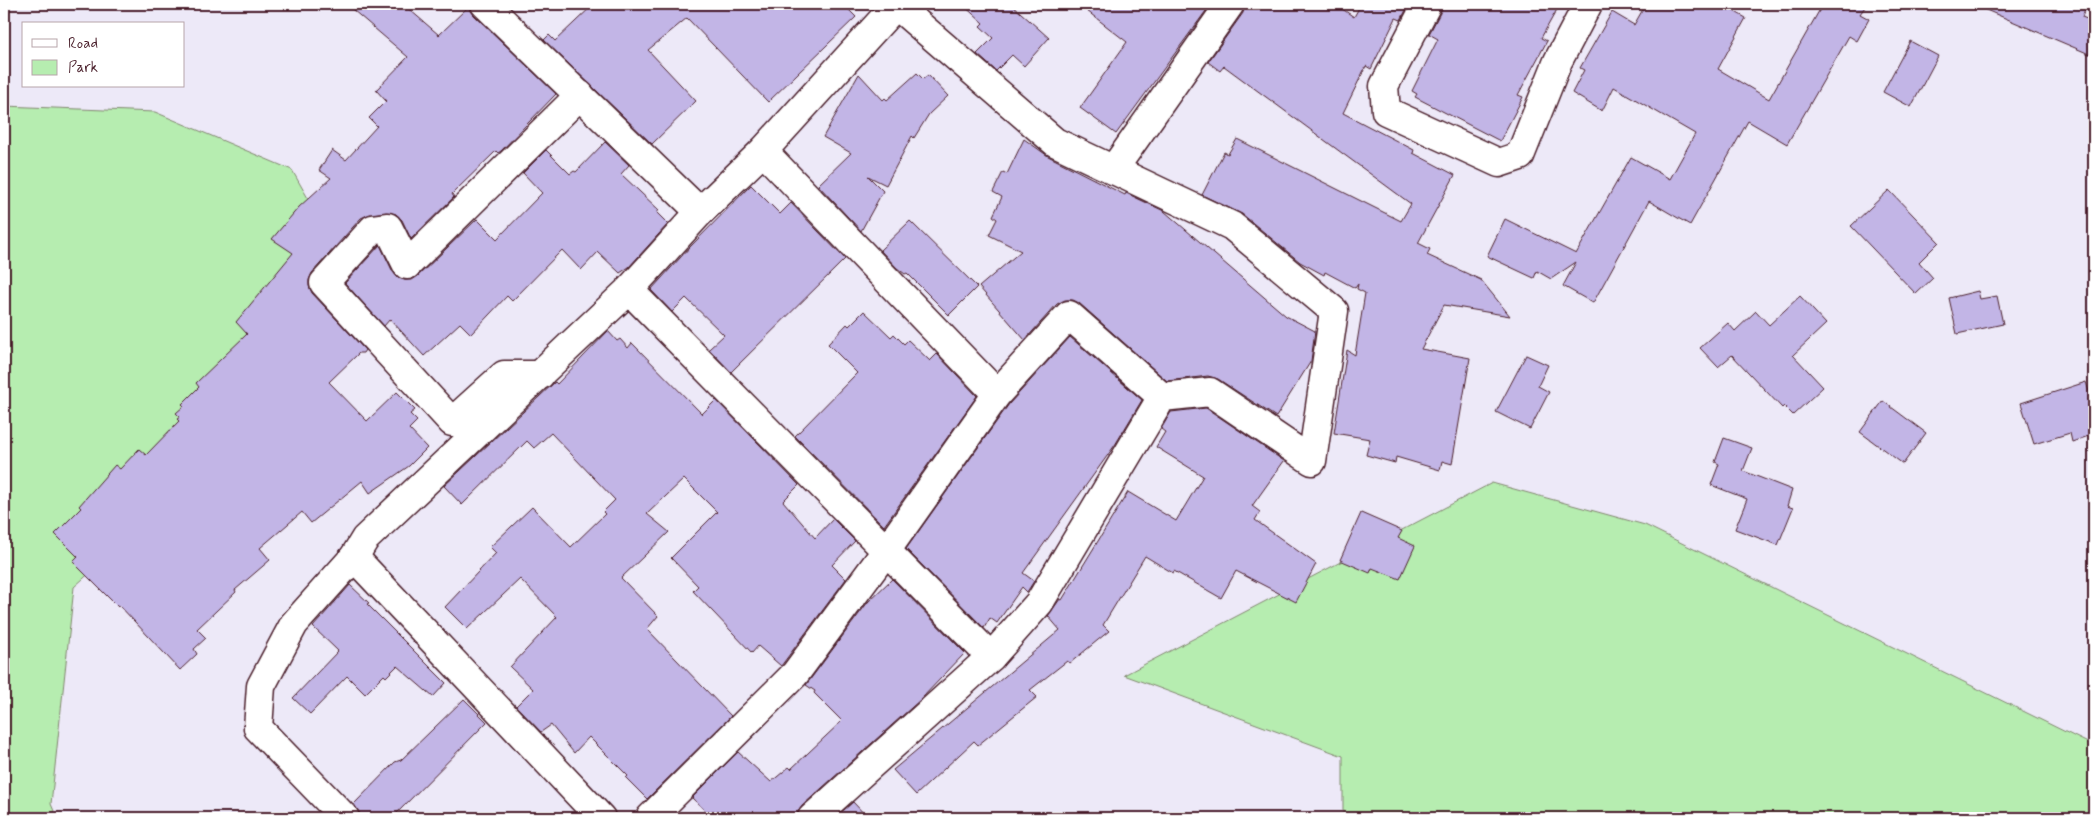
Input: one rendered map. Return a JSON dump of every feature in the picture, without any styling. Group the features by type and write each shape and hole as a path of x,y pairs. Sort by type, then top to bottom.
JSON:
{"street":[{"path":"486,4 700,212"},
{"path":"345,818 258,728 261,686 294,624 354,557 365,539 629,290 700,212 763,151 897,4 1054,142 1232,226 1334,311 1312,461 1210,392 1162,398 1070,315 997,394 795,674 650,818"},
{"path":"1113,170 1230,4"},
{"path":"1427,4 1384,86 1386,111 1500,163 1520,156 1558,61 1588,4"},
{"path":"540,375 504,375 452,422 324,283 373,229 388,227 408,265 580,95"},
{"path":"763,151 997,394"},
{"path":"629,290 991,657"},
{"path":"812,818 991,657 1039,603 1162,398"},
{"path":"354,557 601,818"}],"green space":[{"path":"4,106 155,112 292,170 334,244 265,416 74,587 51,804 57,818 4,818"},
{"path":"1492,483 1645,525 2094,746 2094,818 1343,818 1343,756 1124,675"}],"building":[{"path":"346,4 403,4 439,35 468,7 556,94 501,151 498,153 496,151 452,194 454,197 411,239 402,220 396,214 386,212 370,214 361,218 312,273 309,286 312,293 365,350 363,353 359,353 329,382 367,421 397,392 415,410 410,414 417,421 409,429 427,448 409,466 370,493 362,481 311,523 302,512 260,548 270,560 235,590 236,592 197,629 206,638 194,649 197,654 180,670 119,605 118,607 73,562 78,557 55,534 81,508 79,506 115,465 120,469 139,449 146,455 179,421 177,419 180,417 176,413 199,387 196,383 247,334 236,322 293,253 272,239 299,207 331,178 319,170 332,150 346,160 377,126 369,118 386,101 376,90 408,57"},
{"path":"594,4 843,4 856,17 768,102 687,18 648,50 696,101 652,144 544,40 549,35 555,41"},
{"path":"962,4 1011,4 1049,38 1024,66 1012,55 996,71 977,54 993,38 980,26 983,23"},
{"path":"1078,4 1211,4 1116,134 1080,108 1127,42"},
{"path":"1245,4 1335,4 1354,17 1361,4 1409,4 1401,20 1396,18 1371,69 1366,66 1343,113 1414,150 1413,153 1455,175 1418,243 1430,249 1427,255 1481,280 1510,316 1444,305 1421,349 1470,358 1452,464 1442,461 1440,470 1396,457 1395,463 1366,455 1370,439 1334,433 1347,350 1355,355 1365,293 1357,289 1358,284 1355,288 1325,272 1324,275 1300,262 1242,214 1202,195 1224,152 1228,154 1237,139 1401,221 1411,204 1224,66 1220,71 1208,62 1243,13"},
{"path":"1443,4 1560,4 1541,38 1547,41 1518,95 1523,97 1500,141 1415,97 1417,94 1412,91 1438,39 1429,34"},
{"path":"1646,4 1721,4 1746,18 1718,69 1769,99 1823,4 1867,4 1860,14 1869,19 1857,41 1849,36 1787,144 1748,121 1690,225 1649,201 1593,303 1563,286 1576,262 1551,279 1537,271 1534,278 1487,256 1505,219 1576,254 1631,157 1670,179 1695,134 1614,87 1602,111 1572,93 1584,70 1580,68 1612,12 1634,25"},
{"path":"1972,4 2087,4 2082,17 2094,22 2094,56"},
{"path":"1910,41 1938,56 1911,107 1883,92"},
{"path":"917,73 923,79 928,75 948,96 929,114 914,138 912,136 886,185 868,176 883,191 861,231 818,185 851,153 823,137 859,74 883,100 885,98 887,100"},
{"path":"1024,139 1048,156 1125,195 1126,193 1164,211 1286,316 1315,331 1311,361 1276,417 1218,379 1208,376 1167,381 1079,303 1073,300 1065,300 1057,304 1025,340 979,287 1021,251 989,235 997,219 993,216 1002,197 993,192 1003,172 1007,174"},
{"path":"605,142 629,165 621,174 659,210 657,213 668,224 629,267 620,273 598,252 581,270 562,250 512,301 507,296 471,334 460,323 424,356 390,319 384,326 345,283 380,245 393,272 398,278 412,280 477,219 497,239 542,193 523,173 546,150 570,174 574,171 576,172"},
{"path":"751,185 780,214 791,203 845,259 731,372 709,349 724,335 686,298 672,312 651,290"},
{"path":"1889,190 1939,242 1919,262 1933,278 1916,294 1851,226"},
{"path":"910,221 977,287 949,315 907,273 905,274 897,268 880,250"},
{"path":"1978,291 1980,299 1997,296 2003,324 1957,334 1949,298"},
{"path":"1800,296 1826,324 1793,355 1823,387 1793,415 1784,406 1782,408 1732,355 1718,367 1700,348 1728,323 1735,331 1756,311 1769,325"},
{"path":"864,311 891,337 894,334 904,344 908,340 930,361 937,354 977,396 884,526 795,436 857,373 828,344 847,324 849,326"},
{"path":"608,331 617,341 620,339 628,348 632,343 702,414 716,400 799,485 783,501 815,538 833,519 855,541 832,565 846,579 781,666 758,646 752,653 693,591 698,586 671,558 717,512 684,479 647,514 669,532 621,578 658,616 647,629 731,716 647,799 626,778 628,776 589,737 574,753 551,725 541,732 516,706 533,689 510,667 557,617 520,579 467,629 445,607 496,553 490,547 532,507 571,547 605,514 603,512 615,500 551,433 534,448 527,441 462,505 444,486 555,382 557,384"},
{"path":"1070,337 1142,400 1115,445 1023,573 1034,581 1027,592 1022,587 997,623 990,618 984,628 906,549 1009,404"},
{"path":"1526,355 1548,365 1538,386 1549,392 1530,429 1496,412"},
{"path":"2086,382 2094,407 2094,434 2072,442 2070,433 2034,444 2021,403"},
{"path":"1883,401 1926,433 1903,464 1860,432"},
{"path":"1206,408 1284,461 1252,506 1260,512 1255,520 1316,564 1296,602 1236,571 1221,598 1145,556 1103,625 1109,631 1070,663 1067,661 1030,690 1037,697 978,745 974,741 916,795 893,770 1060,630 1048,616 1060,599 1062,600 1128,492 1176,521 1203,476 1156,447 1165,432 1161,429 1171,412"},
{"path":"1724,438 1752,448 1743,471 1792,490 1787,506 1793,508 1778,545 1735,529 1747,499 1711,485 1719,464 1715,462"},
{"path":"1361,513 1402,531 1398,538 1415,546 1400,579 1372,568 1370,573 1340,560"},
{"path":"892,579 965,653 921,699 802,806 797,813 797,818 713,818 692,798 738,752 771,782 789,767 791,769 842,721 814,693 815,691 806,685 868,602"},
{"path":"350,585 446,683 433,697 397,666 386,677 384,675 365,694 347,676 310,714 293,698 338,651 313,627"},
{"path":"464,699 487,722 392,818 360,818 360,814 354,804 395,762 401,760"},
{"path":"853,802 868,818 835,818"}]}
